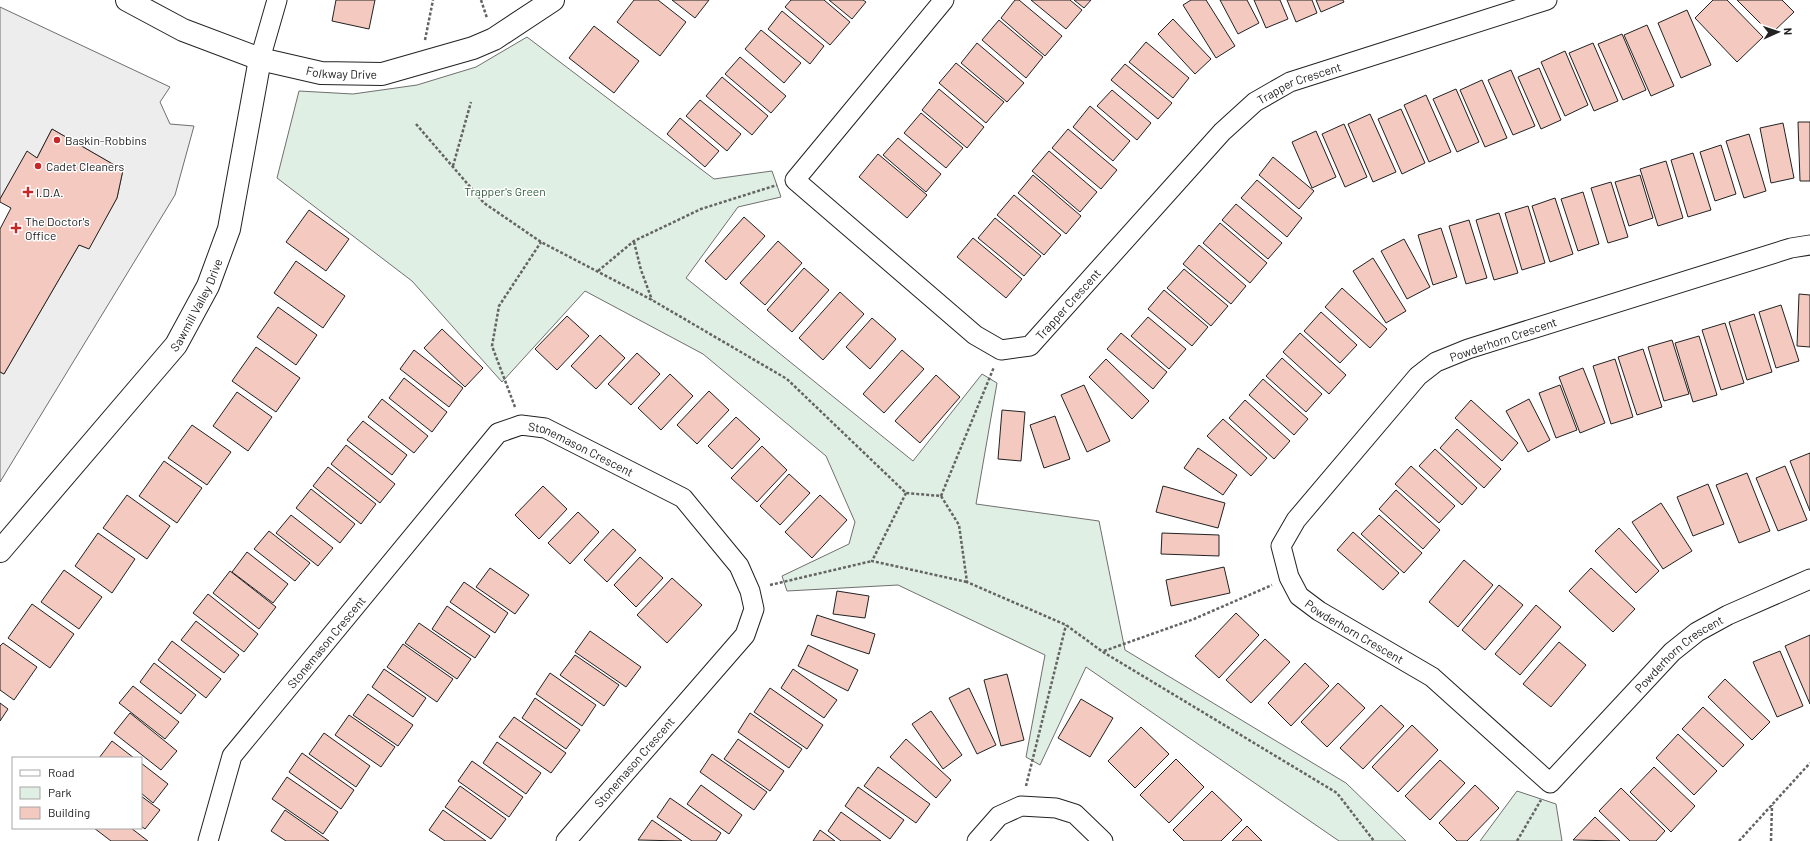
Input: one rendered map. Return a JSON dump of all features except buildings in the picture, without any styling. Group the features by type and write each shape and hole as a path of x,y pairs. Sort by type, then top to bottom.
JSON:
{"street":[{"name":"Folkway Drive","path":"127,0 183,30 260,60 321,73 359,74 382,74 429,62 473,48 494,39 553,0"},
{"name":"Sawmill Valley Drive","path":"0,551 176,345 208,286 229,229 260,60 277,0"},
{"path":"944,0 795,180 975,335 1001,350"},
{"name":"Trapper Crescent","path":"1001,350 1030,346 1222,132 1255,102 1290,82 1547,0"},
{"name":"Powderhorn Crescent","path":"1810,245 1791,248 1468,348 1436,362 1418,376 1296,520 1282,546 1289,577 1299,596 1319,611 1432,677 1550,784 1672,652 1697,632 1728,615 1810,579"},
{"name":"Stonemason Crescent","path":"208,841 232,756 498,433 521,425 545,428 683,498 739,566 750,591 754,609 745,635 566,841"},
{"path":"977,841 999,816 1021,806 1056,808 1075,814 1103,841"}],"path":[{"path":"429,62 425,37 433,0"},
{"path":"481,0 488,21"},
{"path":"453,166 472,102"},
{"path":"416,124 484,203 541,242 652,300 787,379 906,493 940,496"},
{"path":"598,271 634,241 701,209 795,180"},
{"path":"634,241 641,270 652,300"},
{"path":"521,425 492,346 499,306 541,242"},
{"path":"940,496 1001,350"},
{"path":"872,561 906,493"},
{"path":"940,496 959,525 967,582"},
{"path":"750,591 795,578 872,561 967,582 1066,625 1103,652 1337,793 1374,841"},
{"path":"1103,652 1194,619 1289,577"},
{"path":"1021,806 1066,625"},
{"path":"1739,841 1810,763"},
{"path":"1517,841 1550,784"},
{"path":"1771,841 1772,805"}],"green space":[{"name":"Trapper's Green","path":"527,37 714,179 772,171 781,197 738,207 686,278 913,461 982,374 997,383 976,504 1099,521 1125,650 1346,783 1406,841 1339,841 1086,667 1040,765 1026,757 1045,655 898,585 787,591 782,576 849,544 855,522 826,456 703,354 585,291 502,382 412,281 277,178 299,91 353,94 417,85 476,67"},
{"path":"1517,791 1556,804 1562,841 1480,841"}],"shaded area":[{"path":"0,7 170,87 160,102 170,124 194,126 175,195 0,482 0,372 4,374 79,245 89,248 117,198 123,170 52,129 37,158 27,152 0,199"}],"place":[{"name":"Baskin-Robbins","path":"57,140"},
{"name":"Cadet Cleaners","path":"38,166"},
{"name":"I.D.A.","path":"28,192"},
{"name":"The Doctor's Office","path":"16,228"}]}
